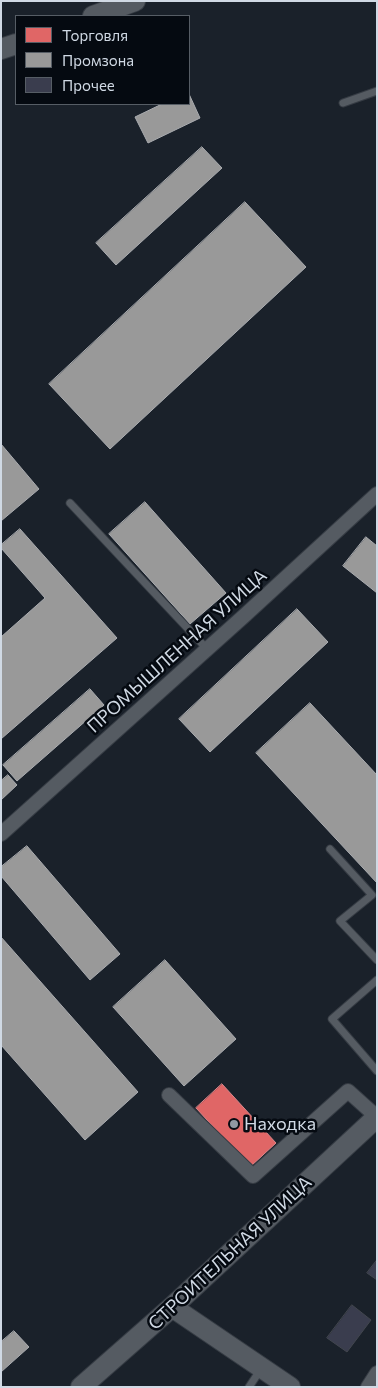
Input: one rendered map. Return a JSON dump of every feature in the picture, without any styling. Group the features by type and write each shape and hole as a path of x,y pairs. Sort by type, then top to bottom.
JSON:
{"main road":[{"path":"96,15 135,1"},
{"path":"1,49 15,44"},
{"name":"СТРОИТЕЛЬНАЯ УЛИЦА","path":"81,1387 172,1307 377,1117"},
{"path":"172,1307 290,1387"}],"street":[{"name":"ПРОМЫШЛЕННАЯ УЛИЦА","path":"1,834 377,494"},
{"path":"170,1095 254,1176 348,1091 377,1117"},
{"path":"368,1387 377,1373"}],"lane":[{"path":"344,103 377,91"},
{"path":"70,503 207,649"},
{"path":"330,849 372,895 340,921 377,960"},
{"path":"377,980 332,1019 377,1071"},
{"path":"250,1387 261,1369"}],"building: Торговля":[{"path":"222,1084 276,1143 250,1167 196,1108"}],"building: Промзона":[{"path":"190,96 200,118 148,143 135,117 160,105 190,105"},
{"path":"202,147 222,168 116,265 96,243"},
{"path":"245,202 306,267 110,449 49,384"},
{"path":"1,444 39,489 1,521"},
{"path":"145,502 226,593 190,624 109,534"},
{"path":"20,529 117,638 1,739 1,637 45,598 1,548 1,545"},
{"path":"366,537 377,546 377,593 343,566"},
{"path":"297,609 328,642 210,752 179,719"},
{"path":"90,689 104,705 17,781 3,765"},
{"path":"310,703 377,775 377,883 256,753"},
{"path":"8,775 17,785 1,800 1,781"},
{"path":"27,846 120,954 90,980 1,876 1,867"},
{"path":"1,937 138,1092 85,1140 1,1045"},
{"path":"165,960 236,1039 184,1086 113,1007"},
{"path":"14,1331 29,1347 1,1372 1,1342"}],"building: Прочее":[{"path":"377,1260 377,1280 367,1273"},
{"path":"352,1305 371,1320 347,1352 327,1338"}],"place":[{"name":"Находка","path":"234,1124"}]}
